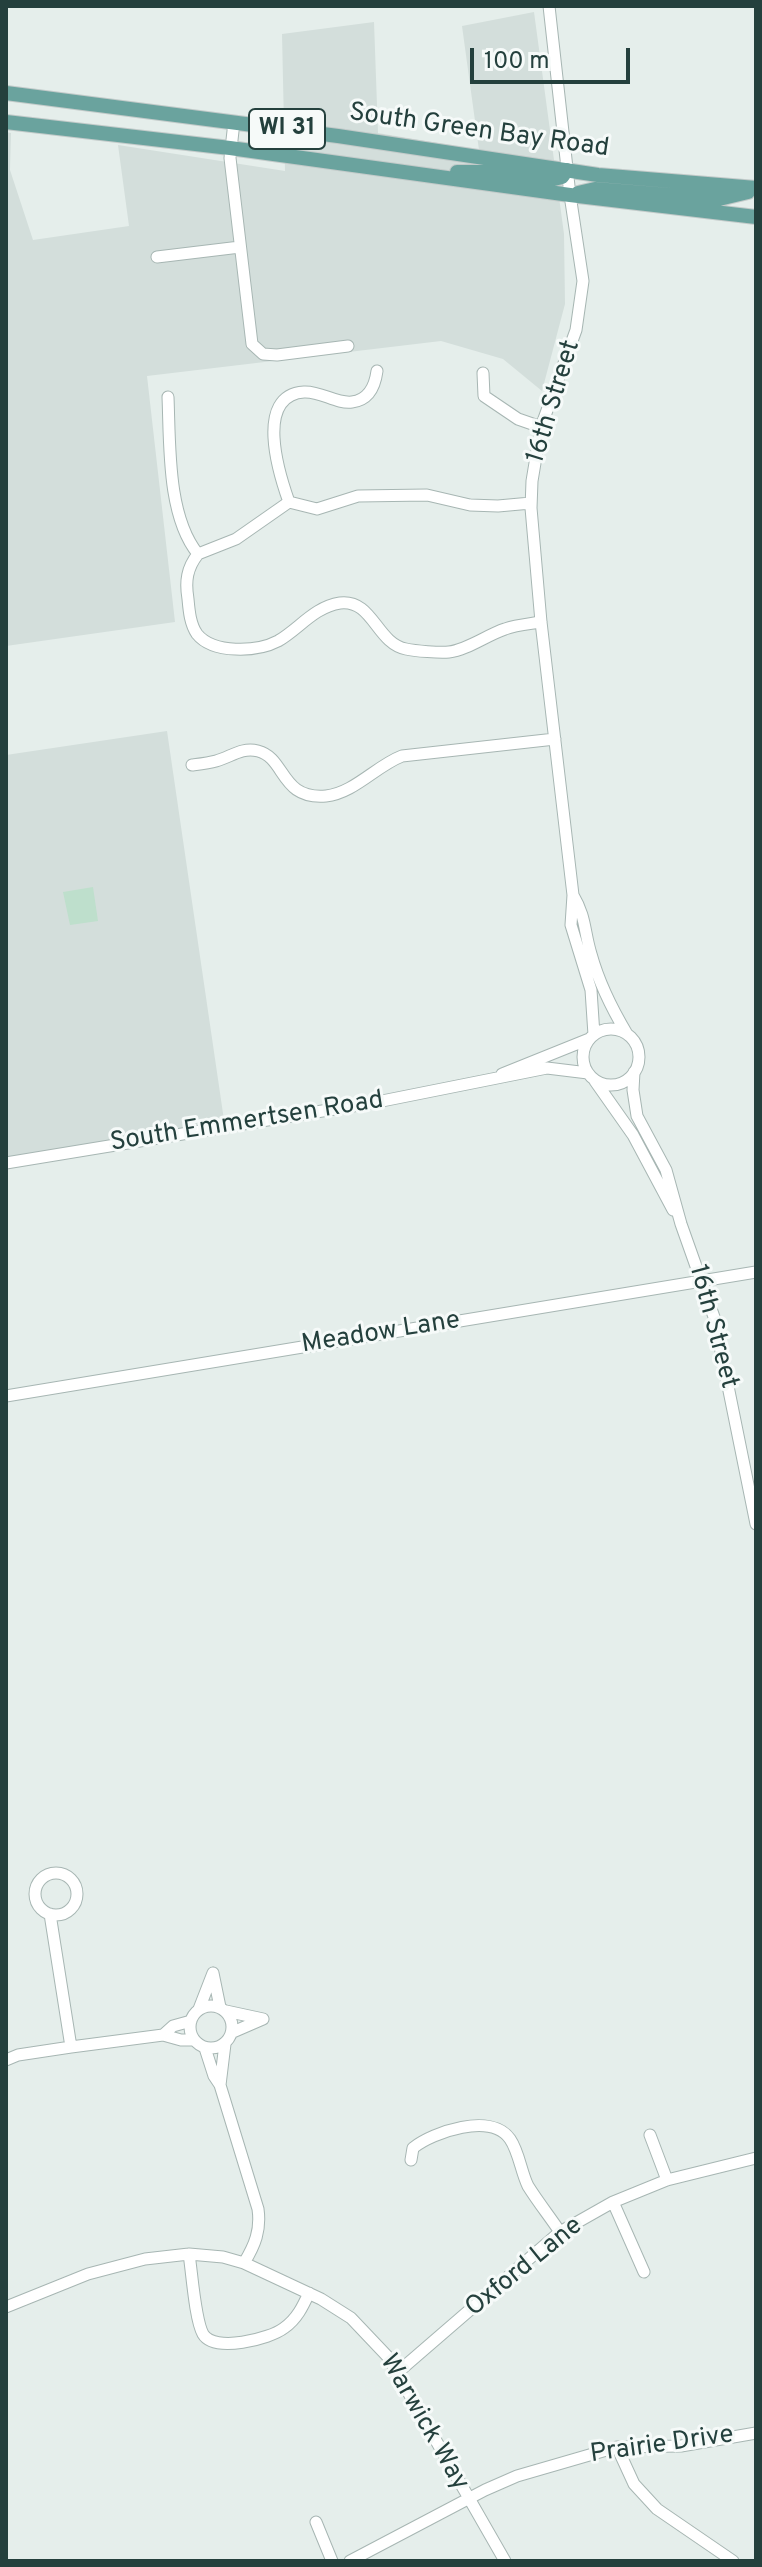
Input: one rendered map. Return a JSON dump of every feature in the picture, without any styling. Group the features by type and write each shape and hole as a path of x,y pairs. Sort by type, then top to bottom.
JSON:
{"main road":[{"name":"South Green Bay Road","path":"6,93 567,170 756,189"},
{"name":"South Green Bay Road","path":"6,122 756,217"},
{"path":"433,177 450,172 486,172 546,181 562,177 567,170"},
{"path":"570,195 595,189 719,199 756,189"}],"street":[{"name":"16th Street","path":"549,6 570,195 583,271 581,303 568,357 541,427 531,503 541,622 573,895 571,925 591,990 592,1037 583,1056 591,1076 633,1135 681,1224"},
{"path":"234,122 230,148 252,344 263,354 348,346"},
{"path":"157,257 240,247"},
{"path":"289,502 276,463 275,418 279,404 290,394 306,391 350,402 362,399 371,392 377,371"},
{"path":"483,373 484,396 518,419 541,427"},
{"path":"168,397 170,453 177,506 186,533 198,554"},
{"path":"531,503 470,505 427,495 358,496 317,509 289,502 236,539 198,554 191,563 186,579 191,619 198,634 222,648 265,646 278,641 318,611 340,603 357,605 392,644 407,650 449,653 506,628 541,622"},
{"path":"192,765 219,760 236,752 258,751 269,756 297,791 326,796 348,788 402,756 555,739"},
{"name":"16th Street","path":"573,895 583,913 590,952 604,992 638,1055 633,1090 637,1116 666,1170 681,1224 703,1281 717,1331 756,1524"},
{"path":"592,1037 614,1029 629,1036"},
{"name":"South Emmertsen Road","path":"487,1081 592,1037"},
{"name":"South Emmertsen Road","path":"6,1163 361,1105 547,1068 591,1076"},
{"path":"591,1076 611,1085 620,1084 634,1072"},
{"name":"Meadow Lane","path":"6,1396 756,1272"},
{"path":"50,1914 71,2047"},
{"path":"233,2032 233,2024 223,2009 213,1973 190,2028 194,2040 205,2048 220,2085 259,2219 255,2244 244,2263"},
{"path":"199,2009 206,2006 263,2019 233,2032 225,2044 220,2085"},
{"path":"163,2035 173,2026 191,2021"},
{"path":"6,2060 18,2055 163,2035 194,2040"},
{"path":"205,2048 225,2044"},
{"path":"411,2160 413,2148 424,2139 462,2127 492,2126 509,2138 528,2184 560,2232"},
{"path":"650,2135 667,2180"},
{"name":"Oxford Lane","path":"398,2372 560,2232 613,2202 667,2180 756,2158"},
{"path":"613,2202 644,2272"},
{"path":"189,2254 200,2326 207,2339 214,2343 260,2338 279,2332 294,2319 309,2293"},
{"name":"Warwick Way","path":"6,2307 88,2274 145,2259 189,2254 223,2257 244,2263 309,2293 337,2308 364,2330 398,2372 505,2561"},
{"name":"Prairie Drive","path":"350,2561 517,2476 617,2447 681,2446 756,2433"},
{"path":"617,2447 634,2484 657,2509 733,2561"},
{"path":"316,2522 332,2561"}],"shaded area":[{"path":"534,12 564,234 565,304 542,391 503,359 441,341 147,376 175,622 6,646 6,132 11,133 10,170 33,240 129,226 118,145 285,171 282,34 374,22 378,133 479,150 462,26"},
{"path":"167,731 225,1127 6,1163 6,755"}],"green space":[{"path":"93,887 98,921 70,925 63,892"}]}
